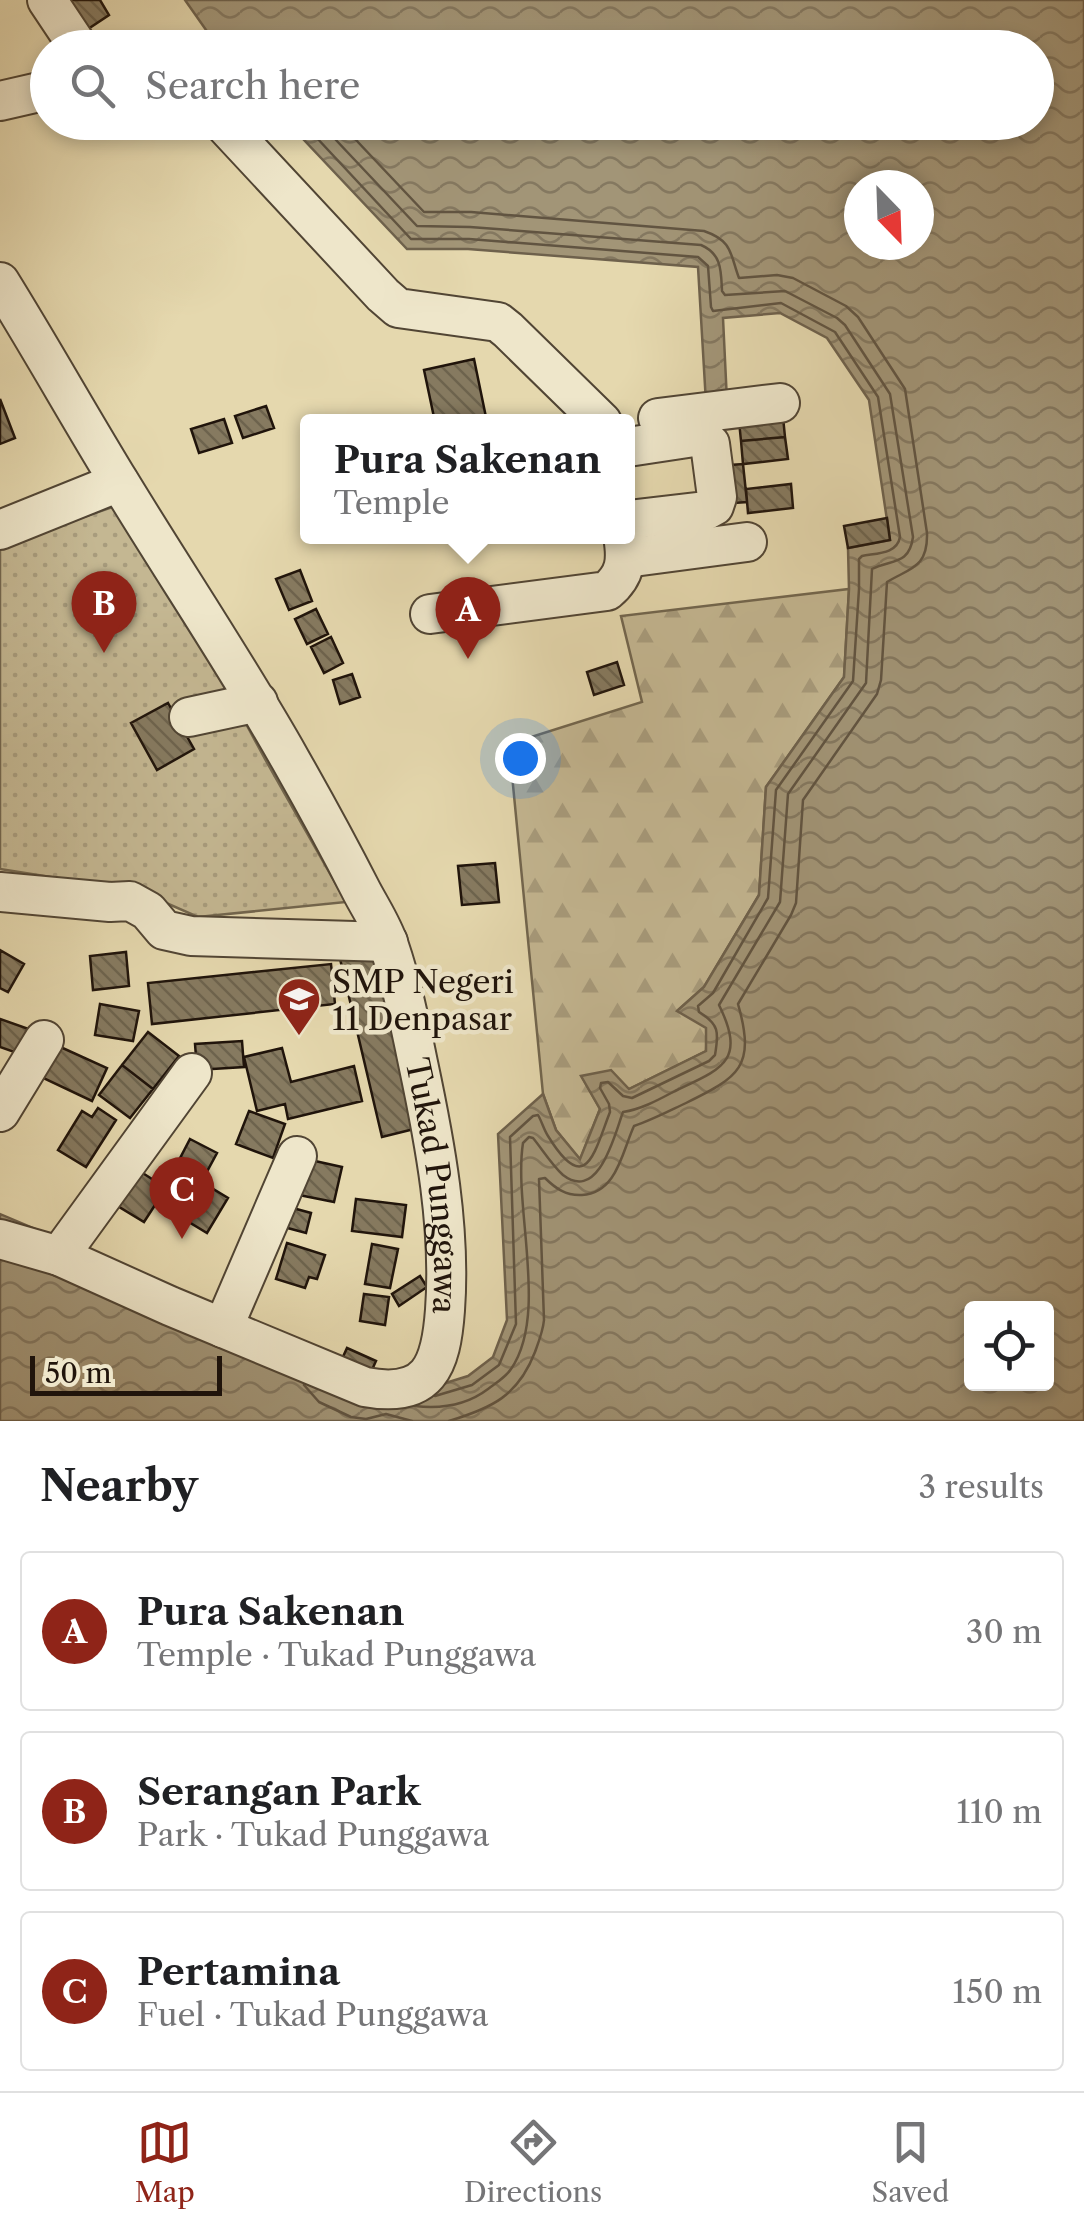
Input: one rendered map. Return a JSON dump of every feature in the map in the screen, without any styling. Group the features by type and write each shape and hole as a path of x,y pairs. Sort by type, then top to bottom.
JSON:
{"street":[{"path":"47,0 67,30"},
{"path":"0,101 30,94"},
{"path":"239,140 398,308 498,322 594,414"},
{"name":"Tukad Punggawa","path":"0,282 16,339 119,482 258,702 388,942 430,1118 443,1215 443,1338 434,1366 424,1380 386,1391 365,1388 59,1256 0,1239"},
{"path":"635,421 780,403"},
{"path":"635,445 702,438 710,444 717,497 714,506 705,511 635,519"},
{"path":"0,530 119,482"},
{"path":"430,614 607,591 617,582 625,547 747,542"},
{"path":"189,717 258,702"},
{"path":"0,892 130,902 148,911 164,930 191,936 388,942"},
{"path":"0,1112 44,1040"},
{"path":"59,1256 192,1073"},
{"path":"222,1328 298,1156"}],"green space":[{"path":"127,502 346,902 198,917 139,891 0,869 0,546"},
{"path":"849,589 844,677 766,787 759,895 704,987 678,1010 707,1028 706,1051 629,1089 582,1077 600,1109 580,1160 556,1130 543,1094 509,744 642,702 621,616"}],"water":[{"path":"185,0 1084,0 1084,1421 0,1421 0,1214 342,1359 338,1370 436,1386 468,1376 493,1357 507,1320 498,1134 543,1094 556,1130 580,1159 600,1109 581,1076 611,1070 629,1089 706,1051 706,1028 677,1011 704,987 759,895 766,787 844,677 848,548 890,540 869,400 827,338 780,313 723,318 727,401 706,403 698,267 468,249 407,249 304,140 1054,140 1054,30 206,30"}],"building":[{"path":"63,0 100,0 109,15 80,30"},
{"path":"474,359 485,414 433,414 424,370"},
{"path":"0,399 15,438 0,444"},
{"path":"266,406 274,428 243,438 235,416"},
{"path":"783,417 785,437 741,441 739,421"},
{"path":"224,419 232,443 199,453 191,429"},
{"path":"785,437 788,459 743,464 741,441"},
{"path":"743,464 747,502 734,503 730,465"},
{"path":"791,484 793,508 748,513 746,489"},
{"path":"887,518 890,540 848,548 844,526"},
{"path":"300,570 312,601 289,610 276,579"},
{"path":"316,609 328,634 307,644 295,619"},
{"path":"331,637 343,663 324,673 311,647"},
{"path":"617,662 624,685 594,695 587,672"},
{"path":"352,674 360,697 340,704 333,680"},
{"path":"168,703 194,749 157,770 131,723"},
{"path":"495,863 499,902 462,905 458,866"},
{"path":"337,946 374,948 422,1127 382,1137"},
{"path":"0,950 24,964 8,992 0,988"},
{"path":"126,952 129,986 93,990 90,956"},
{"path":"331,964 335,1004 152,1024 148,983"},
{"path":"100,1004 139,1011 133,1041 95,1035"},
{"path":"0,1019 40,1033 31,1058 0,1047"},
{"path":"148,1032 179,1056 153,1089 122,1065"},
{"path":"242,1041 244,1067 197,1070 195,1044"},
{"path":"56,1045 107,1068 92,1101 41,1077"},
{"path":"282,1048 291,1082 354,1066 362,1101 288,1119 285,1104 257,1111 244,1057"},
{"path":"122,1065 153,1089 130,1118 99,1095"},
{"path":"98,1108 116,1120 86,1167 58,1150 82,1111 92,1117"},
{"path":"249,1111 285,1124 273,1158 236,1144"},
{"path":"190,1139 217,1153 204,1177 177,1164"},
{"path":"306,1159 342,1167 334,1202 299,1195"},
{"path":"138,1170 166,1188 144,1222 116,1205"},
{"path":"205,1184 228,1198 207,1233 184,1219"},
{"path":"356,1199 406,1205 402,1237 352,1231"},
{"path":"289,1207 311,1213 306,1233 284,1227"},
{"path":"287,1243 325,1255 317,1279 309,1277 305,1288 276,1279"},
{"path":"372,1244 398,1249 390,1288 365,1284"},
{"path":"420,1276 427,1287 399,1306 392,1294"},
{"path":"364,1294 389,1297 385,1325 360,1321"},
{"path":"347,1348 376,1361 366,1383 337,1370"}],"place":[{"name":"Serangan Park","path":"104,653"},
{"name":"Pura Sakenan","path":"468,659"},
{"name":"SMP Negeri 11 Denpasar","path":"299,1037"},
{"name":"Pertamina","path":"182,1239"}]}
